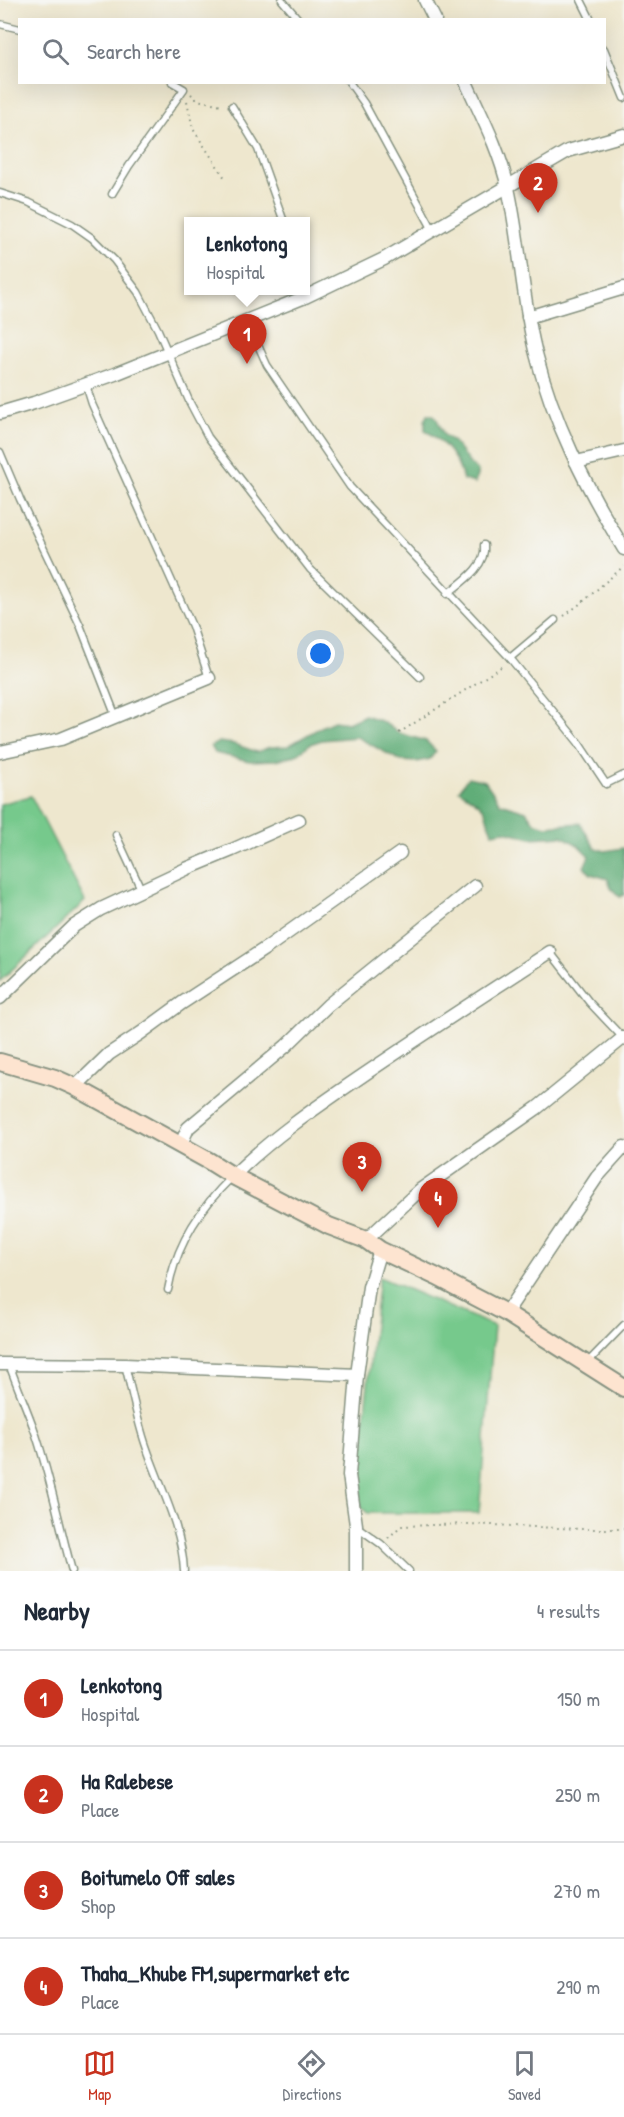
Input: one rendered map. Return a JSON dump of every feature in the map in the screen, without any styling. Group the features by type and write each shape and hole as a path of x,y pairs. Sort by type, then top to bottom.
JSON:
{"main road":[{"path":"0,1062 54,1078 75,1087 233,1176 506,1313 624,1388"}],"street":[{"path":"425,0 434,18"},
{"path":"467,84 492,136 508,187 528,317 545,385 559,426 576,462 599,508 624,549"},
{"path":"310,291 384,259 568,150 624,135"},
{"path":"528,317 624,288"},
{"path":"0,413 86,385 247,321 302,295"},
{"path":"576,462 624,451"},
{"path":"1,750 61,739 209,678"},
{"path":"0,998 74,926 101,909 141,889 299,820"},
{"path":"75,1087 109,1054 269,946 400,853"},
{"path":"180,1146 188,1128 286,1046 328,1005 475,886"},
{"path":"233,1176 252,1157 333,1096 550,952"},
{"path":"356,1571 356,1525 349,1475 357,1375 373,1245 420,1190 537,1107 623,1038"},
{"path":"506,1313 597,1176 624,1147"},
{"path":"4,1364 125,1365 357,1375"}],"lane":[{"path":"282,0 297,18"},
{"path":"581,0 590,18"},
{"path":"0,24 18,28"},
{"path":"606,54 624,98"},
{"path":"112,194 129,166 184,89 175,84"},
{"path":"350,84 364,103 434,230"},
{"path":"232,106 258,149 282,217"},
{"path":"0,193 46,210 72,224 92,238 114,260 138,292 199,420 227,462 310,568 420,678"},
{"path":"247,321 267,365 350,487 447,594 510,658 578,742 606,784 624,775"},
{"path":"86,385 92,404 192,626 209,678"},
{"path":"0,452 83,632 117,717"},
{"path":"447,594 479,564 485,553 484,545"},
{"path":"510,658 555,620"},
{"path":"116,836 141,889"},
{"path":"550,952 589,1002 623,1038"},
{"path":"168,1290 172,1269 185,1238 212,1197 233,1176"},
{"path":"586,1363 624,1325"},
{"path":"4,1364 33,1428 72,1571"},
{"path":"125,1365 145,1443 168,1502 177,1533 184,1571"},
{"path":"356,1525 381,1544 409,1571"}],"path":[{"path":"184,89 197,100 232,106"},
{"path":"184,89 193,129 225,178"},
{"path":"555,620 576,607 624,566"},
{"path":"399,733 502,667 510,658"},
{"path":"381,1544 401,1526 468,1524 624,1529"}],"green space":[{"path":"428,414 436,417 444,435 453,441 478,471 475,483 463,480 450,451 425,430"},
{"path":"365,715 383,722 399,733 426,741 436,751 430,759 417,762 401,761 357,737 322,740 310,744 296,755 276,760 249,761 215,753 211,746 219,742 234,744 257,752 270,747 288,746 334,721 348,723"},
{"path":"468,777 485,781 500,803 526,811 534,822 546,826 580,823 595,848 605,851 624,848 624,895 620,897 611,888 608,879 591,874 584,867 589,856 578,845 562,836 531,838 505,831 493,833 484,809 459,790"},
{"path":"31,796 85,901 0,981 0,804"},
{"path":"379,1277 494,1326 479,1513 367,1513 356,1500"}],"place":[{"name":"Ha Ralebese","path":"538,213"},
{"name":"Lenkotong","path":"247,364"},
{"name":"Boitumelo Off sales","path":"362,1192"},
{"name":"Thaha_Khube FM,supermarket etc","path":"438,1228"}]}
